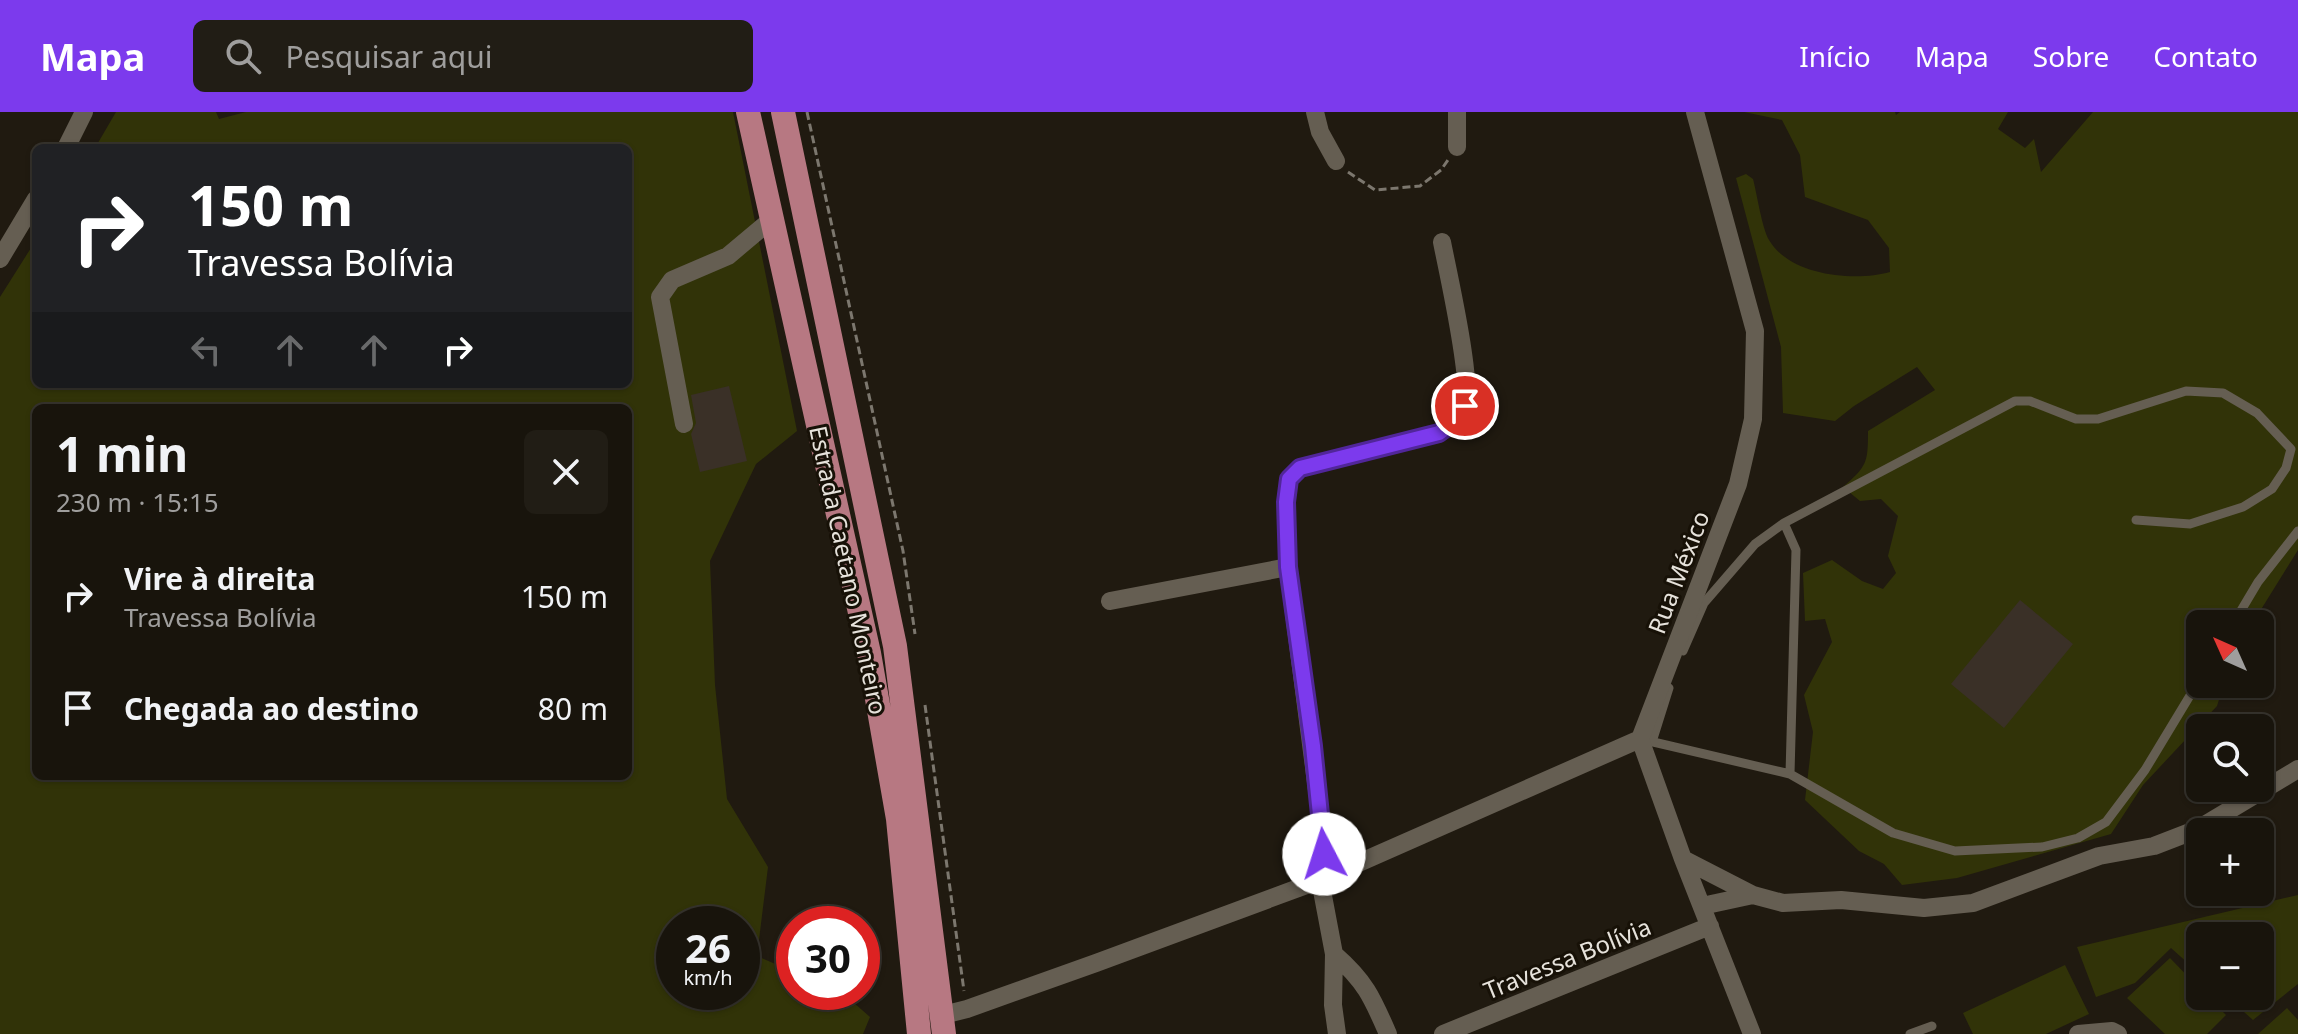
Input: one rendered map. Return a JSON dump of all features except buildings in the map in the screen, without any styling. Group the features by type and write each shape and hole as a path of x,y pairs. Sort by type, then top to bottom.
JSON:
{"main road":[{"name":"Estrada Caetano Monteiro","path":"748,112 869,653 898,819 919,1034"},
{"name":"Estrada Caetano Monteiro","path":"783,112 895,646 944,1024"}],"street":[{"path":"68,144 84,112"},
{"path":"1315,112 1320,132 1336,161"},
{"path":"1457,112 1457,147"},
{"name":"Rua México","path":"1646,740 1738,484 1753,419 1755,331 1695,112"},
{"path":"0,259 32,206"},
{"path":"684,424 660,297 672,280 728,256 771,220"},
{"path":"1337,1034 1333,1005 1334,954 1320,880 1324,854 1321,821 1288,567 1286,502 1289,479 1300,468 1439,433 1454,422 1465,406 1466,382 1442,242"},
{"path":"1110,601 1288,567"},
{"path":"944,1024 967,1009 1320,880 1646,740 1683,859 1752,1034"},
{"path":"1683,859 1753,895 1783,903 1841,900 1924,908 1973,903 2099,856 2154,846 2198,829 2298,769"},
{"path":"1702,906 1753,895"},
{"name":"Travessa Bolívia","path":"1443,1034 1710,926"},
{"path":"1334,954 1358,975 1376,1004 1388,1034"},
{"path":"2078,1034 2112,1031 2118,1034"}],"lane":[{"path":"2136,520 2190,524 2243,507 2272,489 2294,450 2257,413 2223,393 2186,391 2098,419 2076,419 2030,401 2015,401 1784,523 1755,544 1704,603 1646,740 1790,774 1893,833 1955,851 2042,847 2078,838 2106,822 2145,770 2189,698"},
{"path":"1784,523 1796,550 1790,774"},
{"path":"2241,610 2258,582 2298,531"},
{"path":"1910,1034 1932,1026"}],"path":[{"path":"1336,161 1358,181 1375,190 1420,186 1441,170 1457,147"}],"shaded area":[{"path":"116,112 216,112 219,119 246,112 733,112 797,431 756,464 710,561 715,685 727,799 768,867 760,932 760,906 656,906 656,1010 760,1010 760,957 776,964 776,1010 862,1010 870,1017 863,1034 0,1034 0,297 32,246 32,388 632,388 632,144 97,144"},
{"path":"1744,112 1895,112 1896,115 1900,112 2008,112 1998,129 2025,148 2034,139 2041,172 2093,112 2298,112 2298,550 2261,610 2186,610 2186,698 2220,698 2217,706 2210,714 2186,714 2186,739 2143,785 2111,834 1957,878 1902,885 1884,864 1859,851 1805,800 1813,732 1804,695 1832,642 1825,619 1805,621 1803,573 1832,560 1862,581 1883,589 1896,573 1888,556 1898,516 1881,499 1860,501 1843,487 1864,463 1868,431 1935,390 1917,367 1835,421 1783,413 1781,347 1736,178 1746,174 1753,179 1766,235 1779,252 1792,262 1807,269 1842,276 1890,272 1889,248 1868,220 1805,197 1800,155 1782,120"},
{"path":"2298,895 2298,984 2274,1003 2274,922 2186,922 2186,961 2171,948 2135,983 2096,997 2077,947 2251,906 2274,906 2274,901"},
{"path":"2170,958 2186,975 2186,1010 2221,1010 2226,1015 2207,1034 2165,1034 2127,998"},
{"path":"2065,965 2089,1014 2046,1034 1973,1034 1963,1013"},
{"path":"2287,1008 2298,1020 2298,1034 2258,1034"},
{"path":"2242,1010 2266,1010 2253,1020"}],"route":[{"path":"1324,854 1313,746 1288,567 1286,502 1289,479 1300,468 1439,433 1454,422 1465,406"}]}
